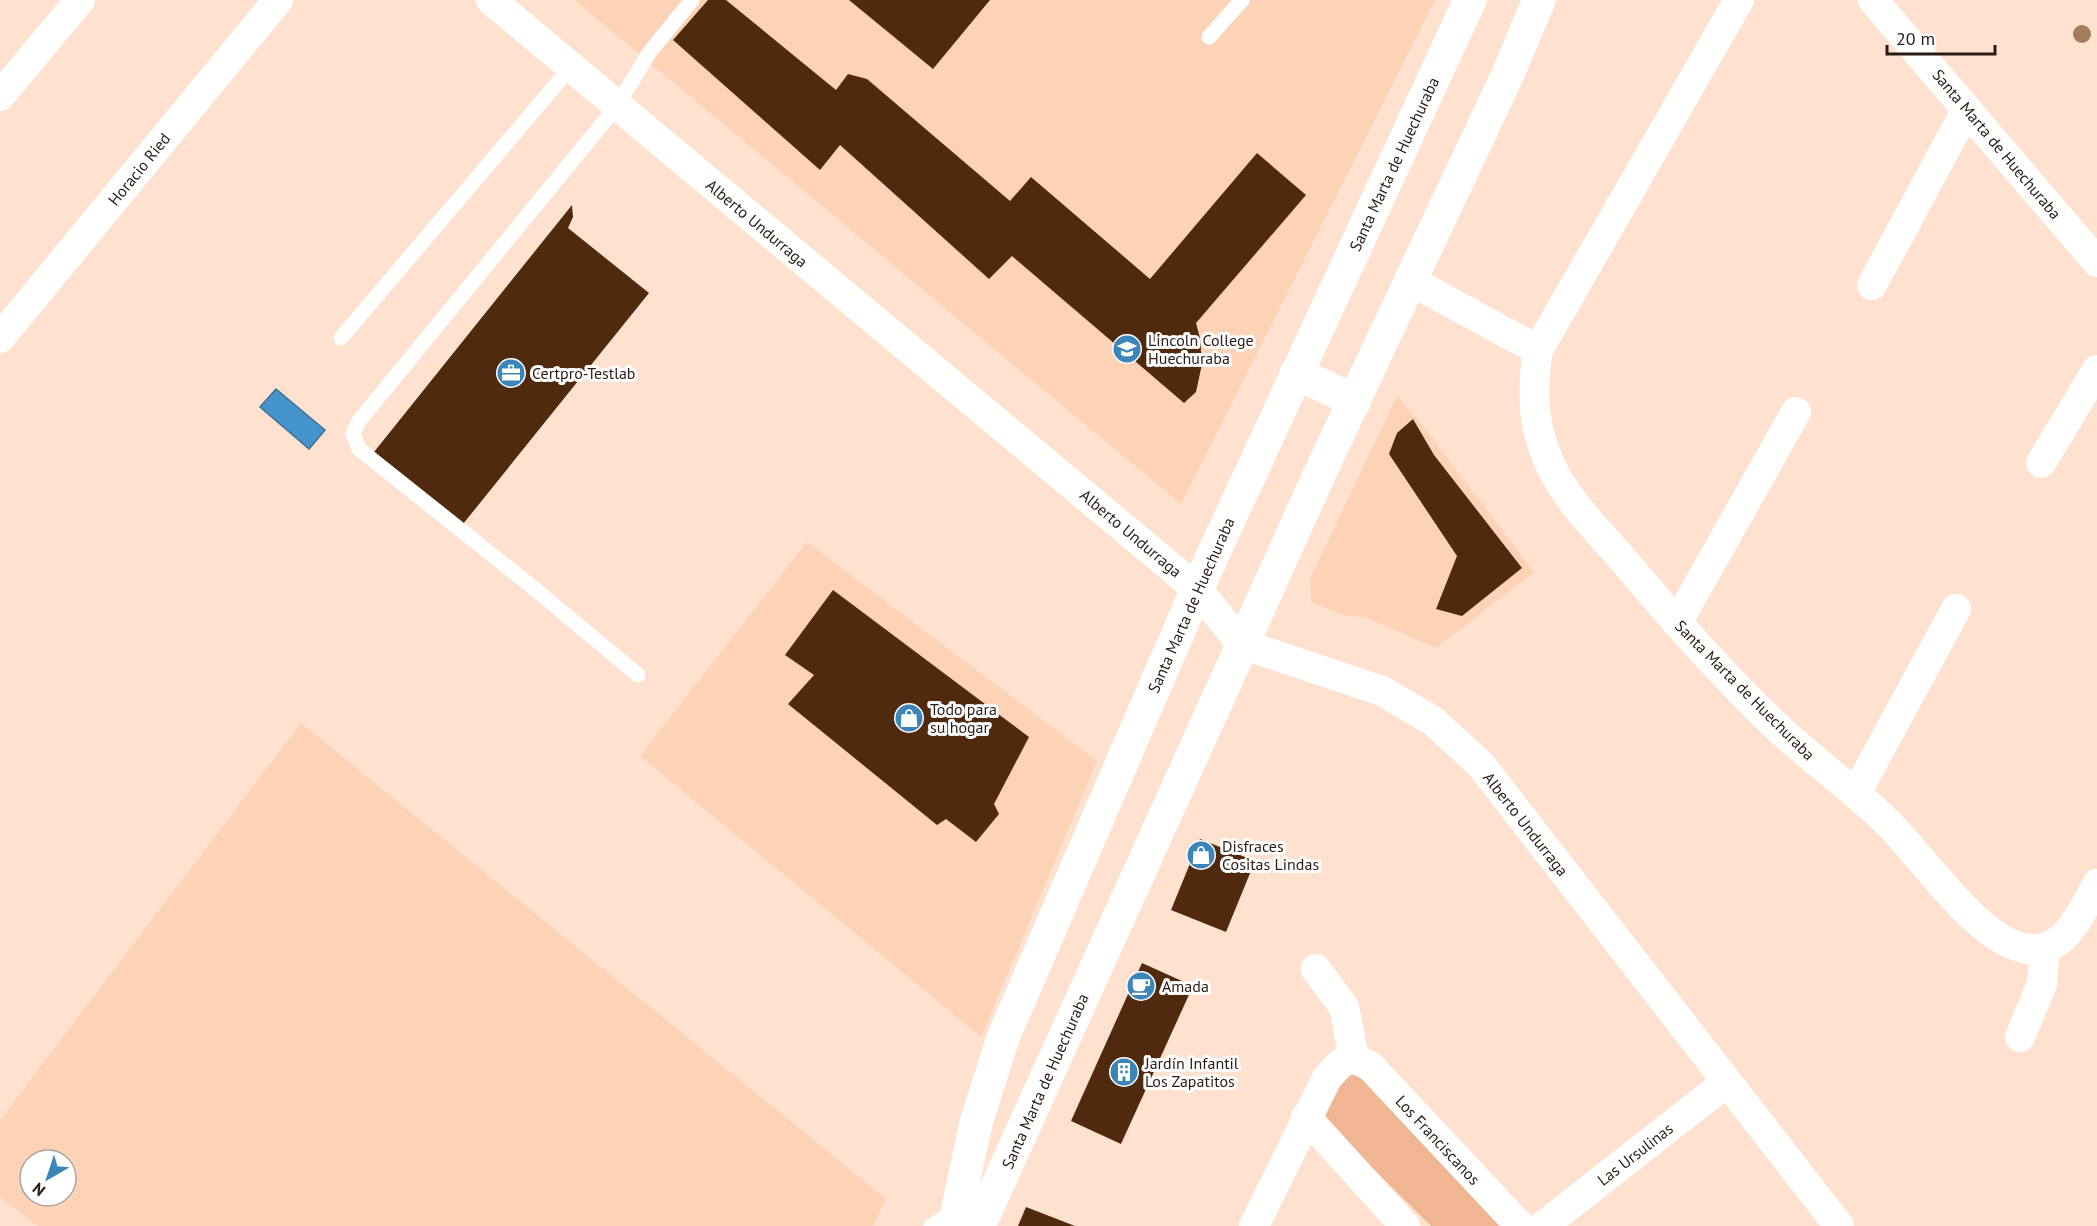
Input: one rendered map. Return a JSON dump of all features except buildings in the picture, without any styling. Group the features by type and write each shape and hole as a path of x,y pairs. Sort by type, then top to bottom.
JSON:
{"street":[{"path":"0,96 80,0"},
{"name":"Horacio Ried","path":"0,338 278,0"},
{"name":"Alberto Undurraga","path":"491,0 1197,589 1242,644 1382,691 1433,721 1458,742 1481,765 1839,1226"},
{"name":"Santa Marta de Huechuraba","path":"955,1222 976,1123 1004,1038 1197,589 1470,0"},
{"name":"Santa Marta de Huechuraba","path":"955,1222 1242,644 1508,74 1539,0"},
{"name":"Santa Marta de Huechuraba","path":"1739,0 1538,350 1533,397 1543,449 1555,475 1570,498 1677,623 1776,726 1856,793 1911,846 1985,929 2016,946 2044,948"},
{"name":"Santa Marta de Huechuraba","path":"1873,0 2097,262"},
{"path":"1872,285 1967,108"},
{"path":"1411,281 1538,350"},
{"path":"2041,463 2097,370"},
{"path":"1296,373 1355,401"},
{"path":"1677,623 1796,412"},
{"path":"1856,793 1956,609"},
{"path":"2020,1037 2042,984 2044,948 2070,930 2097,884"},
{"path":"1254,1226 1327,1078 1341,1063 1354,1058 1344,1008 1316,969"},
{"name":"Los Franciscanos","path":"1354,1058 1370,1066 1520,1226"},
{"name":"Las Ursulinas","path":"1543,1226 1727,1082"},
{"path":"1306,1117 1405,1226"}],"lane":[{"path":"638,675 359,449 353,434 359,421 617,106 649,53 692,0"},
{"path":"1209,37 1242,0"},
{"path":"341,338 571,67"}],"shaded area":[{"name":"Lincoln College Huechuraba","path":"574,0 1435,0 1181,504"},
{"path":"1397,396 1420,422 1534,572 1436,648 1365,617 1344,615 1311,602 1310,579"},
{"path":"807,542 1097,761 981,1037 640,756"},
{"path":"301,723 886,1199 873,1226 38,1226 0,1197 0,1120"},
{"path":"1349,1067 1376,1076 1521,1226 1431,1226 1319,1115"}],"water":[{"path":"276,389 325,430 309,449 260,407"}],"place":[{"name":"Lincoln College Huechuraba","path":"1127,349"},
{"name":"Certpro-Testlab","path":"511,373"},
{"name":"Todo para su hogar","path":"909,718"},
{"name":"Disfraces Cositas Lindas","path":"1201,855"},
{"name":"Amada","path":"1141,986"},
{"name":"Jardín Infantil Los Zapatitos","path":"1124,1072"}]}
